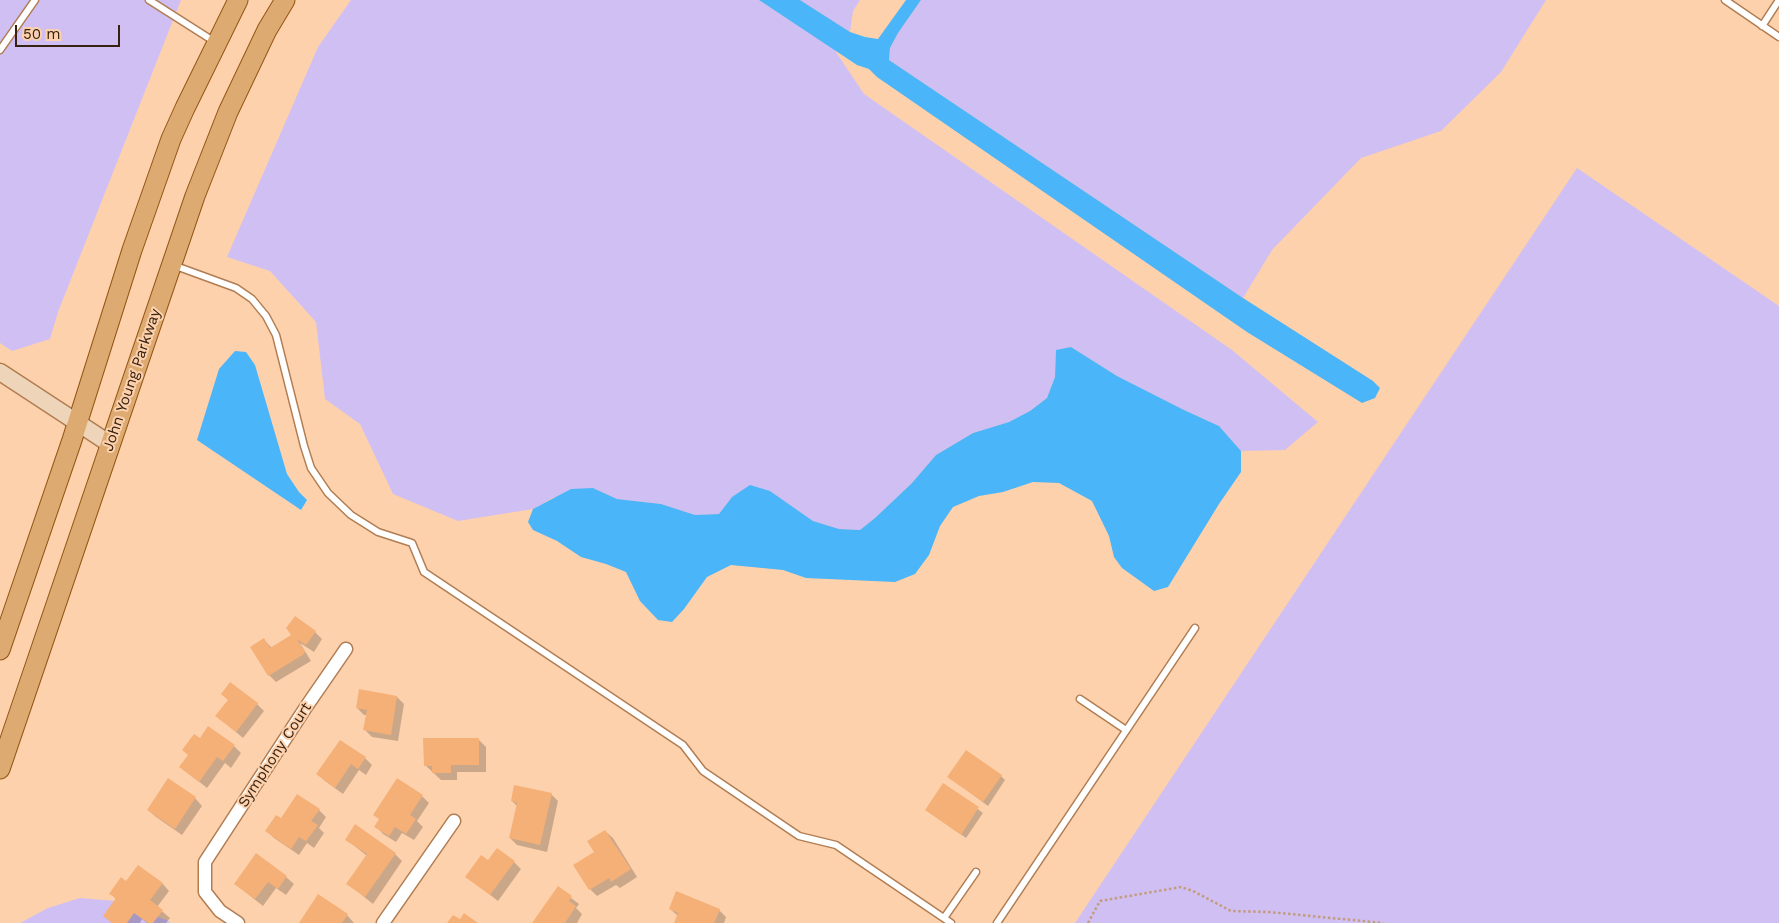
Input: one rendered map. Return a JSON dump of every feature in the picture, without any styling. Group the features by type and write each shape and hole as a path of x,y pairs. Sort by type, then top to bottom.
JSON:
{"main road":[{"path":"0,650 77,423 132,250 171,139 238,0"},
{"path":"239,89 243,55 274,0"},
{"name":"John Young Parkway","path":"0,769 195,196 239,89 267,30 285,0"}],"street":[{"path":"0,372 110,444"},
{"name":"Symphony Court","path":"238,923 220,911 205,892 205,862 346,649"},
{"path":"383,923 454,821"}],"lane":[{"path":"0,50 35,0"},
{"path":"149,0 216,43"},
{"path":"1725,0 1779,37"},
{"path":"1762,26 1779,0"},
{"path":"172,265 236,288 252,299 266,316 276,335 311,468 328,493 351,515 378,532 412,543 424,572 683,745 703,771 799,836 836,845 951,923"},
{"path":"996,923 1195,628"},
{"path":"1080,699 1126,730"},
{"path":"944,918 976,872"}],"path":[{"path":"1088,923 1100,901 1181,887 1193,891 1231,911 1269,912 1383,923"}],"shaded area":[{"path":"0,0 181,0 58,312 50,339 12,351 0,343"},
{"path":"351,0 759,0 834,49 864,94 1232,350 1318,422 1285,450 1241,451 1219,426 1117,376 1071,347 1056,351 1055,377 1047,398 1030,411 1009,422 973,433 936,455 912,483 860,530 839,529 813,521 770,491 732,497 719,514 695,515 661,504 617,499 593,488 553,498 533,509 458,521 393,494 360,424 325,399 316,322 270,271 227,257 318,47"},
{"path":"800,0 860,0 853,11 850,32"},
{"path":"921,0 1546,0 1501,72 1441,131 1361,158 1272,250 1243,298 889,60 890,48 898,33"},
{"path":"1577,168 1779,306 1779,923 1075,923"},
{"path":"80,898 116,901 170,923 20,923 48,908"}],"water":[{"path":"759,0 800,0 850,32 878,39 906,0 921,0 890,48 889,60 1243,298 1373,381 1380,388 1375,398 1362,403 1247,332 877,77 869,69 857,65"},
{"path":"1071,347 1117,376 1219,426 1241,451 1241,472 1168,587 1154,591 1122,568 1114,557 1109,536 1092,501 1059,483 1033,482 1003,492 979,496 953,507 940,526 929,555 915,574 895,582 806,578 783,570 731,565 707,577 672,622 658,620 640,601 626,572 581,557 557,541 533,530 528,522 533,509 571,489 593,488 617,499 661,504 695,515 719,514 732,497 750,485 770,491 813,521 839,529 860,530 912,483 936,455 973,433 1009,422 1030,411 1047,398 1055,377 1056,350"},
{"path":"235,351 246,352 255,365 287,474 307,500 301,510 197,440 219,369"}],"building":[{"path":"295,616 316,631 306,645 297,639 305,652 304,654 268,676 250,647 264,638 270,648 291,635 286,628"},
{"path":"230,682 258,703 236,732 215,716 228,700 221,694"},
{"path":"359,689 397,696 391,735 363,730 367,710 356,708"},
{"path":"208,726 235,745 223,761 217,757 199,782 179,767 188,755 182,750 194,734 200,738"},
{"path":"423,738 479,738 479,765 451,765 451,773 432,773 432,766 424,766"},
{"path":"340,740 366,757 358,769 351,764 335,788 316,774"},
{"path":"966,750 1002,775 983,802 947,777"},
{"path":"168,778 196,797 175,829 147,810"},
{"path":"397,778 423,795 410,815 416,819 406,834 395,827 389,836 374,827 379,819 373,815"},
{"path":"943,783 979,807 961,835 925,810"},
{"path":"514,785 552,793 540,845 509,838 517,803 511,801"},
{"path":"297,794 320,809 311,821 318,825 306,841 299,837 291,849 265,831 276,815 281,818"},
{"path":"355,824 396,853 365,897 346,884 367,854 345,840"},
{"path":"605,830 631,869 611,882 609,878 589,890 573,865 594,852 587,841"},
{"path":"497,848 515,861 490,895 465,877 481,855 488,860"},
{"path":"256,853 287,876 278,889 268,882 255,899 234,884"},
{"path":"138,865 163,883 150,900 163,910 153,923 148,923 134,913 127,923 112,923 103,916 116,898 109,894 121,877 126,881"},
{"path":"558,886 572,896 569,901 576,906 565,923 532,923"},
{"path":"676,891 720,909 714,923 674,923 678,913 669,909"},
{"path":"318,894 348,914 342,923 299,923"},
{"path":"464,913 478,923 447,923 453,915 460,919"}]}
